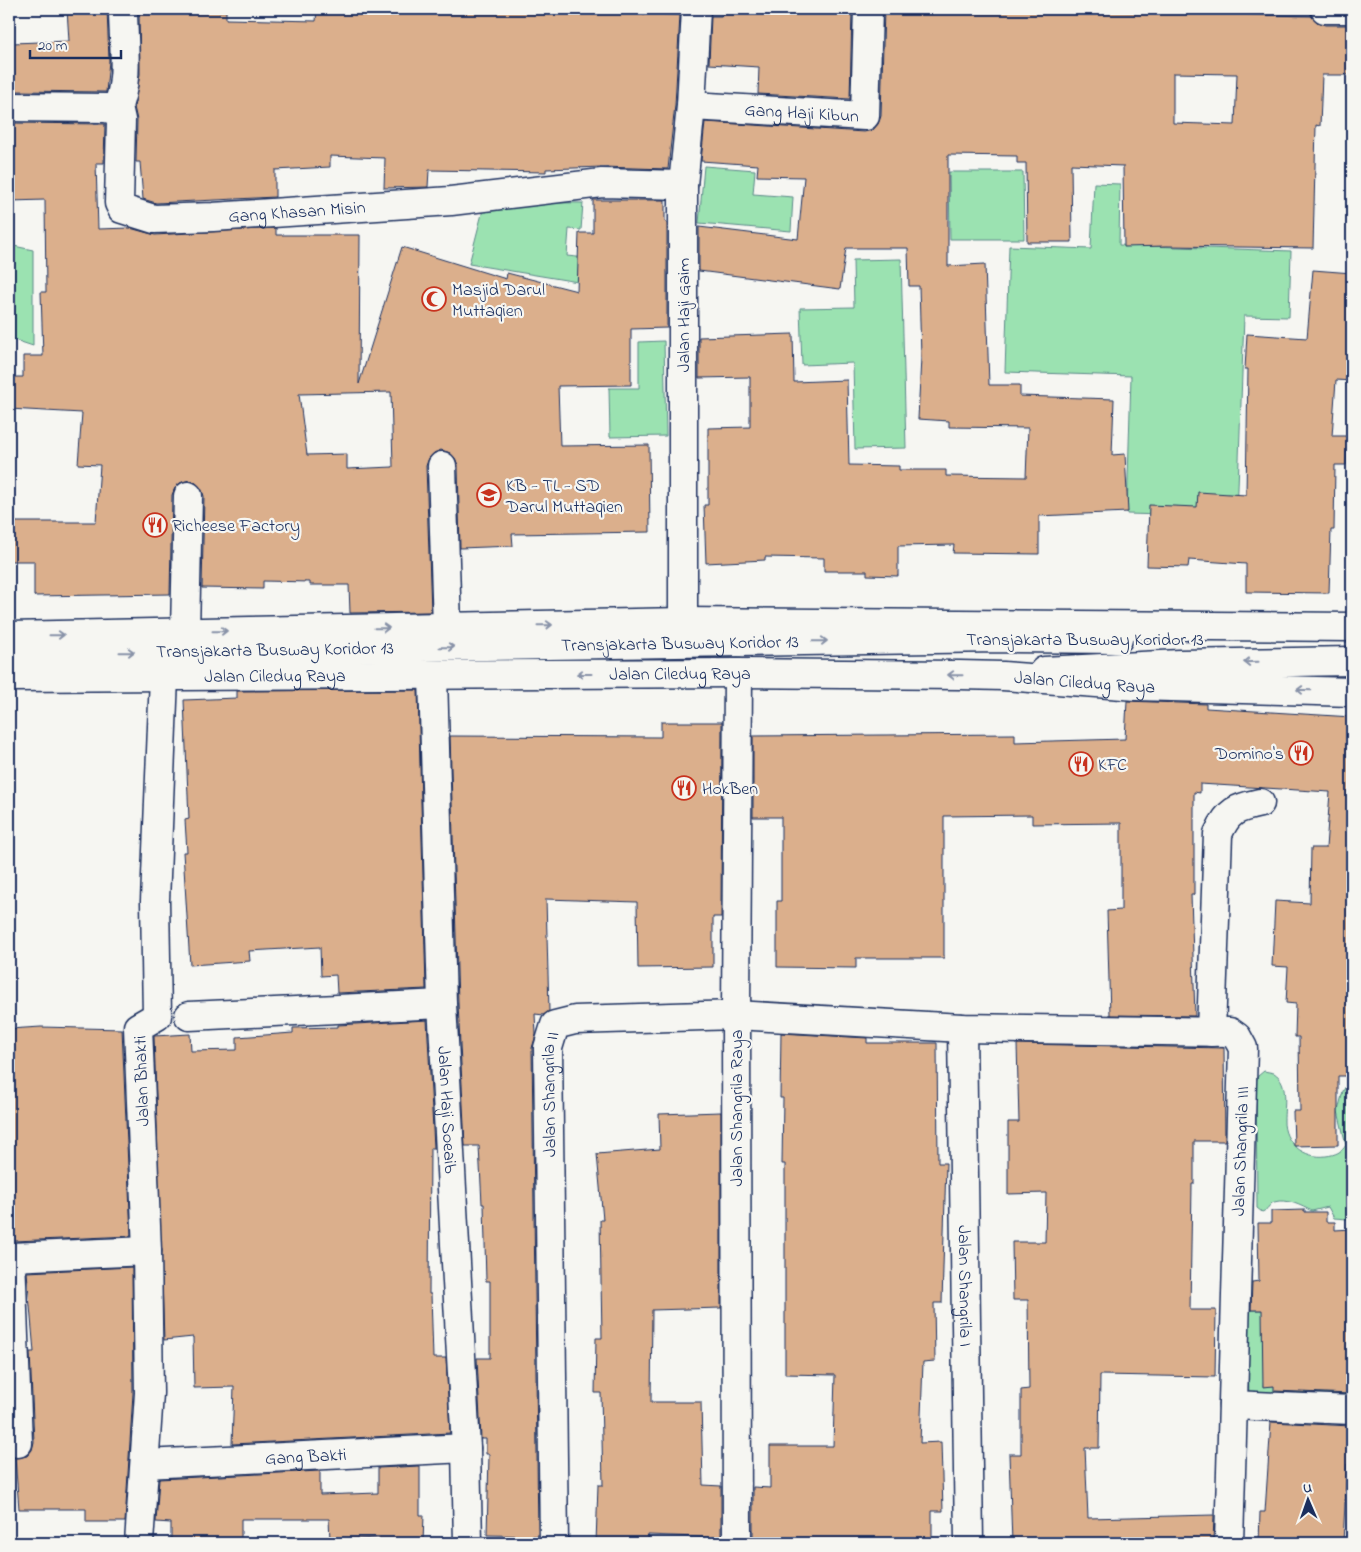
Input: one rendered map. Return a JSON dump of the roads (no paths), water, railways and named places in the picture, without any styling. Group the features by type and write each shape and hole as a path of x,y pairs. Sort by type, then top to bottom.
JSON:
{"street":[{"path":"9,107 106,108 116,110 121,100 124,81 123,9"},
{"name":"Jalan Haji Gaim","path":"683,622 682,186 691,106 696,9"},
{"name":"Gang Haji Kibun","path":"691,106 864,117 868,9"},
{"path":"1325,9 1352,10"},
{"name":"Gang Khasan Misin","path":"116,110 119,111 121,120 119,203 122,209 154,218 213,217 450,201 602,183 682,186"},
{"path":"442,466 447,627"},
{"path":"185,632 188,496"},
{"path":"9,636 683,622 1352,628"},
{"name":"Transjakarta Busway Koridor 13","path":"9,651 44,653 998,638 1352,641"},
{"name":"Transjakarta Busway Koridor 13","path":"1003,676 1058,670 1180,664 1352,660"},
{"name":"Jalan Ciledug Raya","path":"9,677 738,673 1003,676 1136,686 1352,692"},
{"name":"Jalan Shangrila Raya","path":"738,673 736,1015 738,1543"},
{"name":"Jalan Haji Soeaib","path":"434,675 442,1004 466,1448 468,1543"},
{"name":"Jalan Bhakti","path":"139,1543 149,1393 147,1251 138,1028 157,1016 155,901 164,677"},
{"path":"1211,1032 1218,834 1225,819 1234,811 1242,806 1260,803"},
{"path":"189,1016 442,1004"},
{"name":"Jalan Shangrila II","path":"554,1543 548,1048 550,1035 555,1025 575,1020 736,1015 962,1028"},
{"name":"Jalan Shangrila III","path":"962,1028 1230,1032 1238,1037 1243,1048 1229,1543"},
{"name":"Jalan Shangrila I","path":"962,1028 969,1543"},
{"path":"18,1443 11,1257 147,1251"},
{"path":"1233,1405 1352,1410"},
{"name":"Gang Bakti","path":"145,1464 466,1448"}],"place":[{"name":"Masjid Darul Muttaqien","path":"434,299"},
{"name":"KB - TL - SD Darul Muttaqien","path":"489,495"},
{"name":"Richeese Factory","path":"155,525"},
{"name":"Domino's","path":"1301,753"},
{"name":"KFC","path":"1081,764"},
{"name":"HokBen","path":"684,788"}]}
